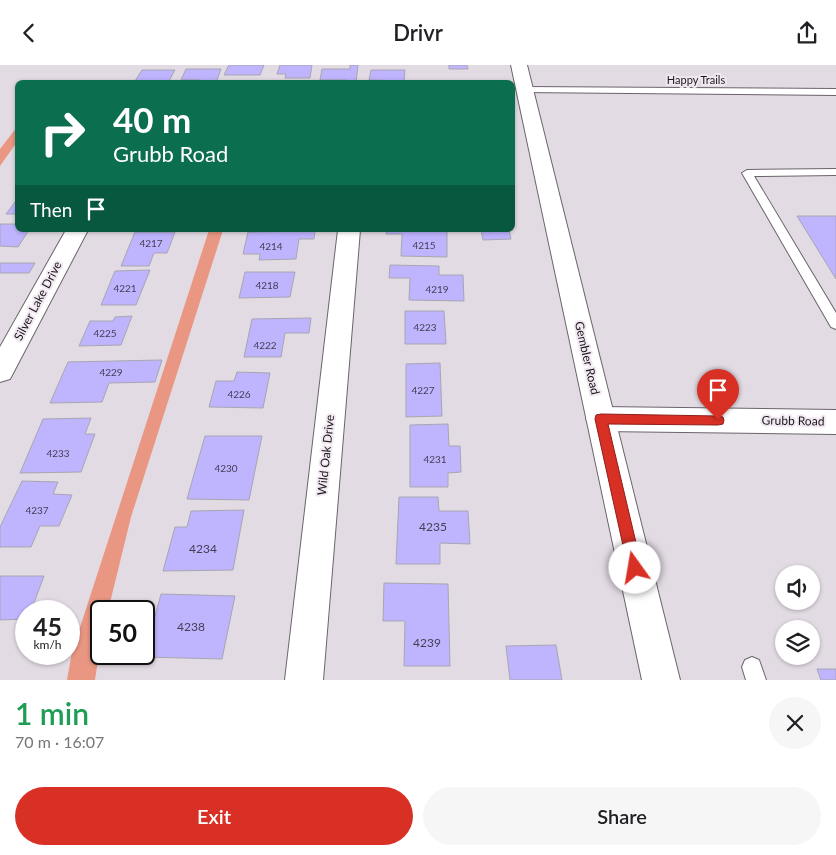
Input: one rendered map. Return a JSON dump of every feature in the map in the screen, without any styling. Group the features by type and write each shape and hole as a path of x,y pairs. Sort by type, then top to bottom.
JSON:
{"street":[{"name":"Gembler Road","path":"522,78 661,680"},
{"name":"Silver Lake Drive","path":"0,372 76,232"},
{"name":"Wild Oak Drive","path":"304,680 349,232"},
{"name":"Grubb Road","path":"601,419 836,422"}],"lane":[{"name":"Happy Trails","path":"522,78 557,90 836,92"},
{"path":"836,173 747,173 836,324"}],"shaded area":[{"path":"15,130 15,145 0,166 0,149"},
{"path":"208,232 222,232 131,517 111,600 90,600 90,665 97,665 95,680 67,680 70,665 80,665 80,627"}],"building":[{"path":"229,65 264,65 260,75 224,75"},
{"path":"280,65 312,65 310,78 285,78 286,74 277,74"},
{"path":"350,65 358,65 356,80 320,80 322,69 350,69"},
{"path":"449,65 467,65 468,69 449,69"},
{"path":"186,69 221,69 217,80 181,80"},
{"path":"142,70 175,70 170,80 136,80"},
{"path":"371,70 405,70 404,80 369,80"},
{"path":"15,202 15,214 6,214"},
{"path":"797,216 836,216 836,279"},
{"path":"0,224 15,224 15,232 28,232 18,247 0,246"},
{"path":"135,232 175,232 167,253 154,253 149,266 121,266"},
{"path":"248,232 315,232 314,239 299,239 296,259 259,260 260,254 243,254"},
{"path":"386,232 447,232 447,257 401,256 402,234 386,234"},
{"path":"481,232 509,232 511,239 483,240"},
{"path":"0,263 35,263 29,273 0,273"},
{"path":"390,265 439,266 439,275 463,275 464,301 409,300 410,278 389,278"},
{"path":"150,270 136,305 101,305 115,271"},
{"path":"245,272 295,272 290,297 239,298"},
{"path":"405,311 444,311 446,344 405,344"},
{"path":"132,316 121,345 79,346 90,321 113,321 115,317"},
{"path":"311,318 309,333 285,333 281,357 244,357 252,319"},
{"path":"162,360 155,382 109,383 102,402 50,403 68,362"},
{"path":"440,363 442,416 406,417 406,364"},
{"path":"237,372 270,373 263,408 209,407 216,381 234,381"},
{"path":"91,418 85,434 95,434 81,472 20,473 43,419"},
{"path":"448,424 449,446 460,446 461,472 448,473 448,487 410,487 410,425"},
{"path":"205,436 262,436 249,500 187,499"},
{"path":"22,481 58,482 53,494 72,495 59,526 40,526 31,547 0,547 0,527"},
{"path":"399,497 438,497 439,511 468,511 470,544 440,543 440,564 396,564"},
{"path":"244,510 233,570 163,571 175,527 187,527 191,511"},
{"path":"0,576 44,576 35,600 15,600 15,619 0,620"},
{"path":"384,583 448,584 450,666 404,666 405,621 383,621"},
{"path":"161,594 235,596 222,659 155,657 155,616"},
{"path":"556,645 562,680 510,680 506,646"},
{"path":"817,669 836,669 836,680 821,680"}],"route":[{"path":"635,568 601,419 718,420"}]}
